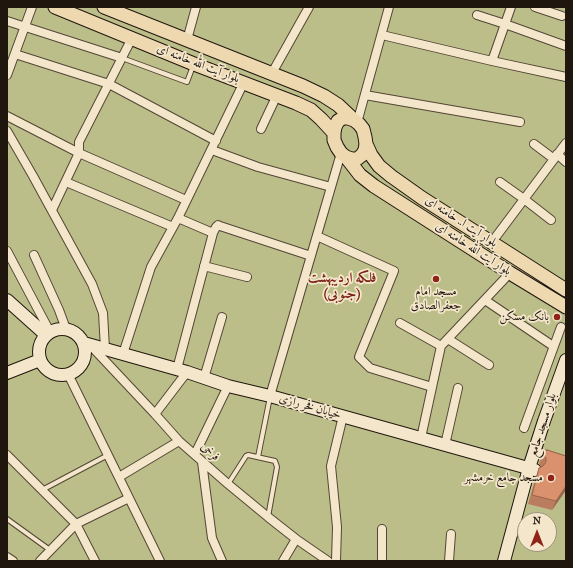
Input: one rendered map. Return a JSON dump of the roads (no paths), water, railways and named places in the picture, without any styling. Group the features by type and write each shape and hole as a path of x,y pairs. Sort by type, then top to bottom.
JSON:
{"main road":[{"name":"بلوار آیت الله خامنه ای","path":"55,7 194,64 296,103 311,110 334,133"},
{"name":"بلوار آیت الله خامنه ای","path":"104,7 304,86 338,105 355,121"},
{"path":"180,58 187,40"},
{"path":"343,118 348,118 355,121 363,130 366,144 362,156 357,159 352,159 344,155 337,147 334,140 334,133 338,121 343,118"},
{"name":"بلوار آیت ا.. خامنه ای","path":"366,144 371,155 379,166 391,176 566,290"},
{"name":"بلوار آیت الله خامنه ای","path":"344,155 360,175 374,186 566,307"},
{"path":"7,300 48,334"},
{"path":"66,329 76,333 88,344 83,362 79,368 68,374 55,374 48,371 40,360 40,347 42,340 48,334 56,330 66,329"},
{"name":"خیابان فخر رازی","path":"88,344 228,386 270,396 532,469"},
{"path":"7,373 40,360"},
{"name":"بلوار مسجد جامع","path":"511,561 544,421 566,360"},
{"name":"بلوار مسجد جامع","path":"504,561 532,469 540,453 551,418 566,380"}],"street":[{"path":"7,75 32,7"},
{"path":"187,40 196,7"},
{"path":"272,73 309,7"},
{"path":"355,121 365,95 389,7"},
{"path":"492,61 511,7"},
{"path":"535,7 562,16"},
{"path":"477,15 566,46"},
{"path":"7,21 122,58"},
{"path":"382,35 566,77"},
{"path":"52,210 79,153 79,142 132,38"},
{"path":"15,54 108,84 216,141"},
{"path":"124,354 151,267 178,218 244,82"},
{"path":"261,129 277,95"},
{"path":"365,95 520,122"},
{"path":"7,116 79,153 186,200"},
{"path":"7,131 92,284 103,313 105,349"},
{"path":"492,242 566,143"},
{"path":"534,144 566,162"},
{"path":"212,150 258,167 331,187"},
{"path":"270,396 331,187 344,155"},
{"path":"66,182 173,227"},
{"path":"500,182 551,220"},
{"path":"178,218 213,233"},
{"path":"156,414 182,371 204,266 216,226 220,226 311,256"},
{"path":"317,236 394,271 359,357 370,368 432,387"},
{"path":"7,251 48,334"},
{"path":"34,254 66,329"},
{"path":"204,266 247,277"},
{"path":"420,438 441,346 510,273"},
{"path":"484,300 553,346"},
{"path":"204,378 222,317"},
{"path":"400,323 441,346"},
{"path":"524,428 561,327"},
{"path":"448,339 489,365"},
{"name":"فرخی","path":"88,344 156,414 179,441 202,462 268,517 328,561"},
{"path":"68,374 160,561"},
{"path":"195,454 228,386"},
{"path":"445,444 458,388"},
{"path":"336,561 337,527 331,466 343,416"},
{"path":"119,477 179,441"},
{"path":"540,453 566,461"},
{"path":"7,455 76,524 95,561"},
{"path":"202,462 212,538 222,561"},
{"path":"40,561 76,524 129,498"},
{"path":"382,529 382,561"},
{"path":"449,561 451,534"},
{"path":"283,561 296,539"},
{"path":"7,556 13,561"}],"lane":[{"path":"122,58 187,82 194,64"},
{"path":"258,457 270,396"},
{"path":"42,490 108,454"},
{"path":"228,484 248,455 275,461 278,467 268,517"},
{"path":"7,519 50,551"}],"place":[{"name":"مسجد امام جعفرالصادق","path":"436,279"},
{"name":"بانک مسکن","path":"557,317"},
{"name":"مسجد جامع خرمشهر","path":"551,478"}],"district":[{"name":"فلکه اردیبهشت (جنوبی)","path":"342,288"}]}
